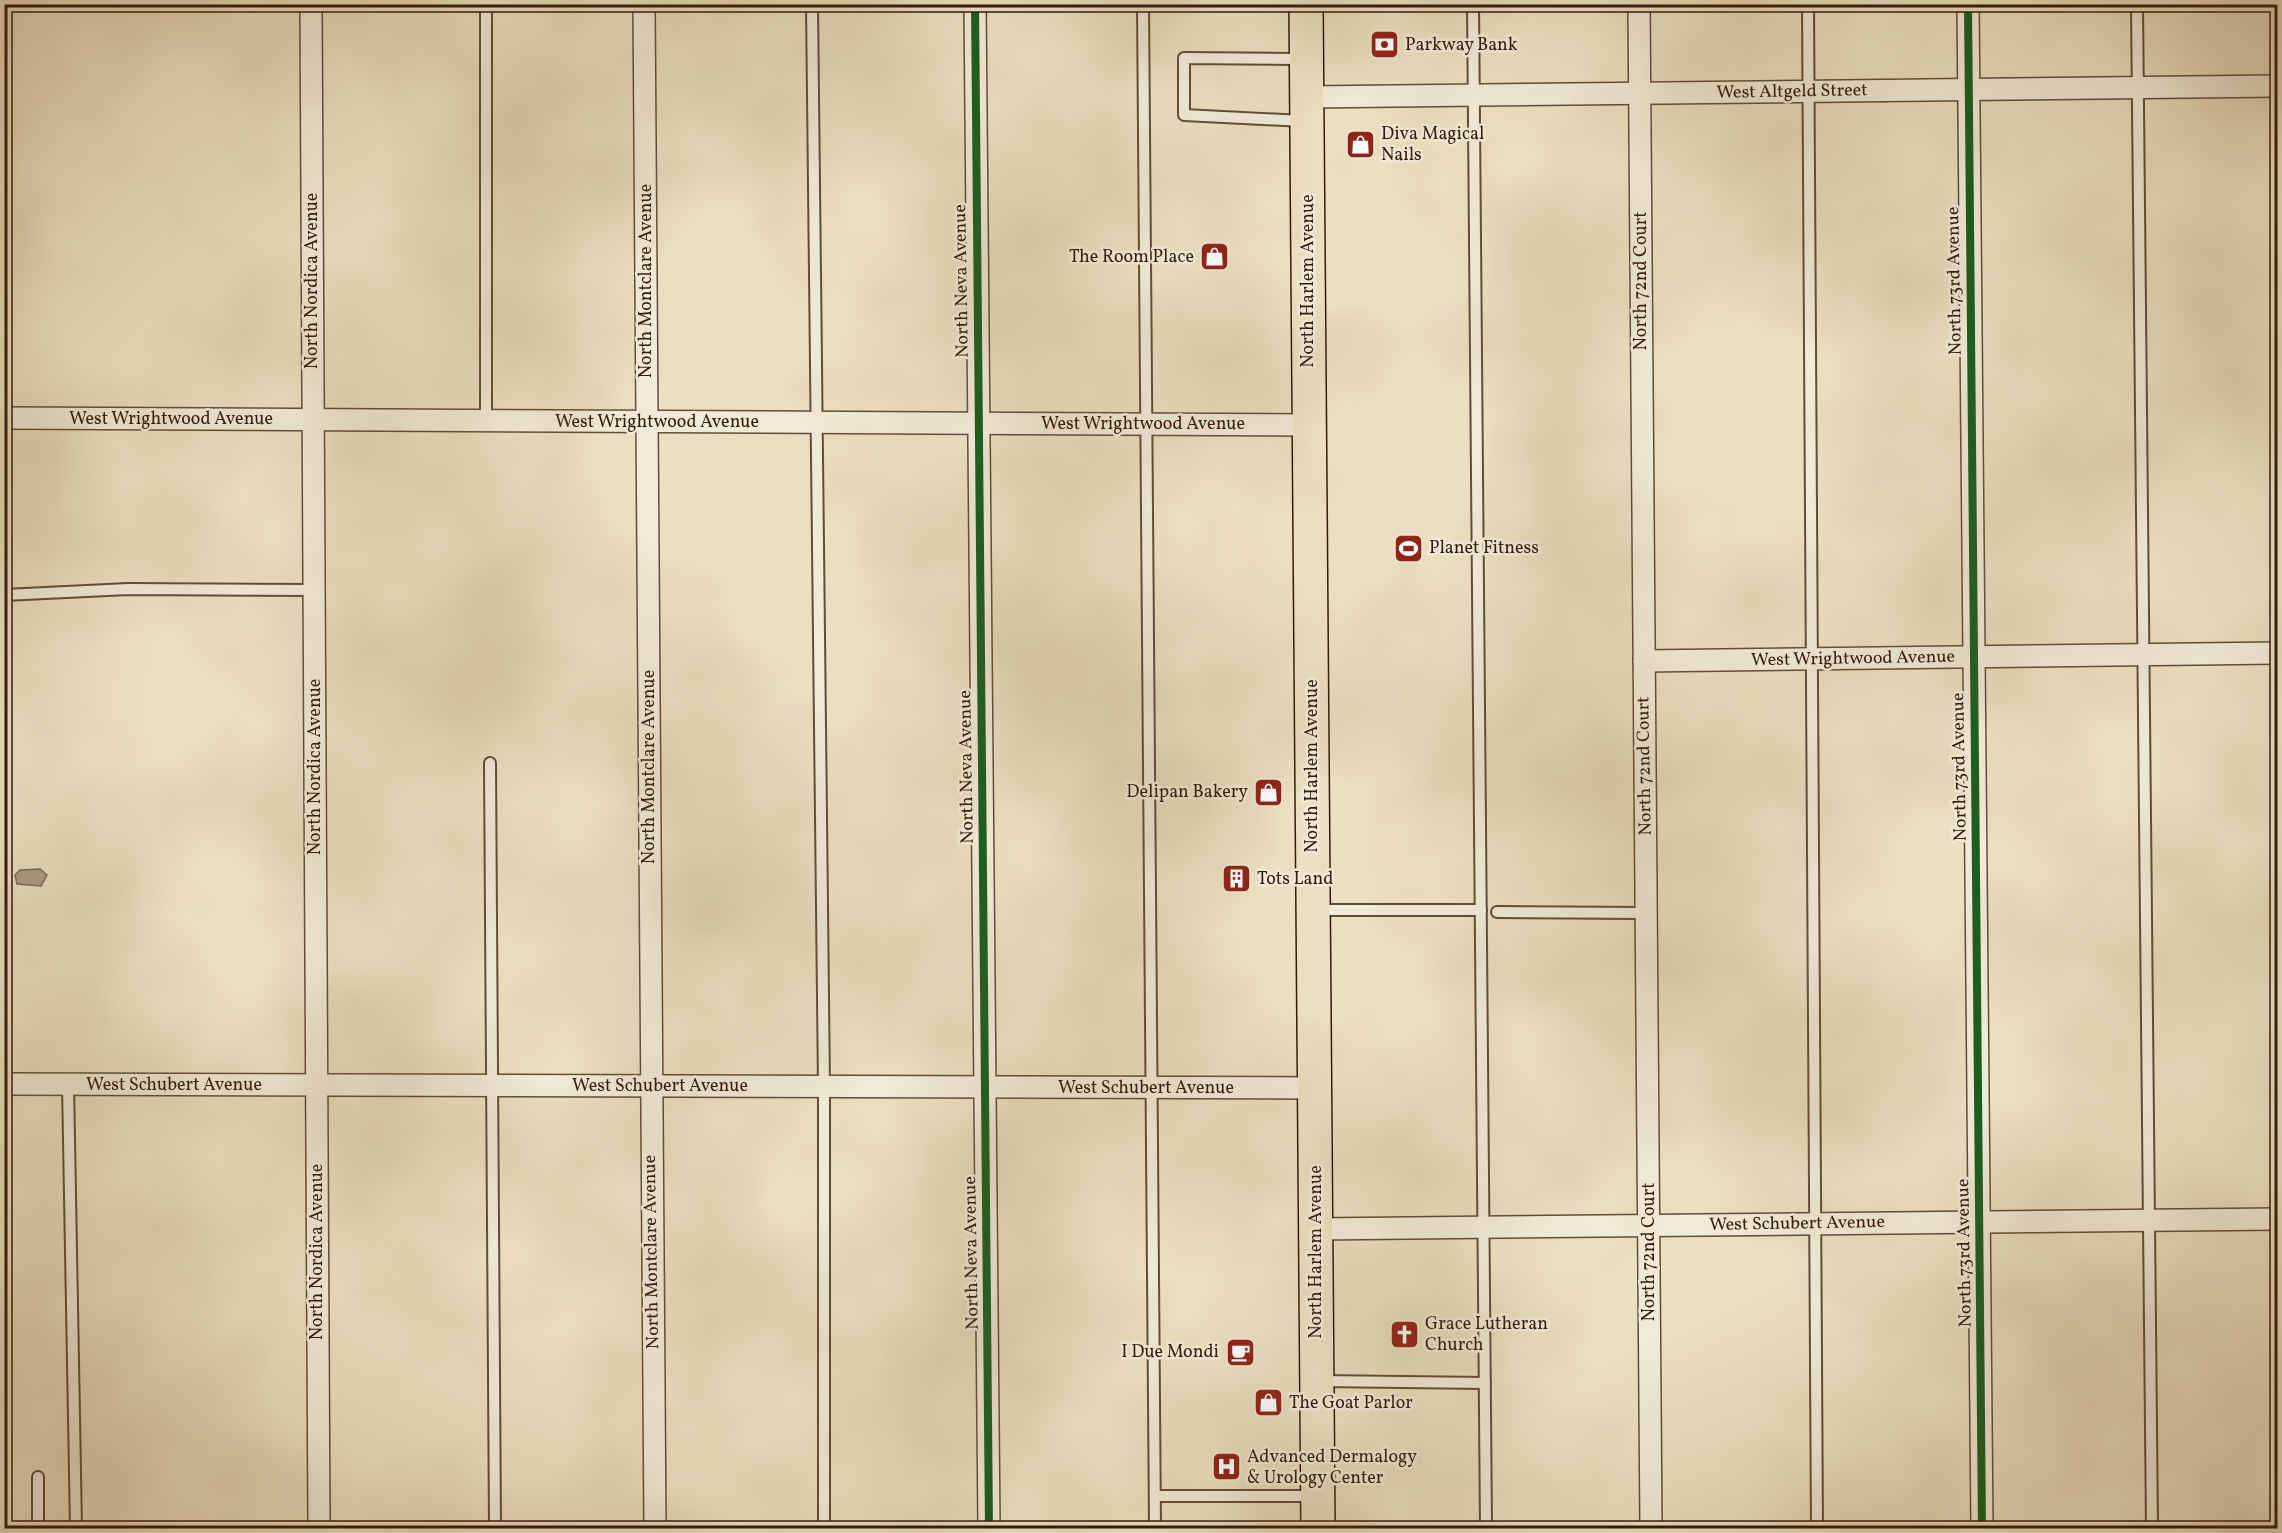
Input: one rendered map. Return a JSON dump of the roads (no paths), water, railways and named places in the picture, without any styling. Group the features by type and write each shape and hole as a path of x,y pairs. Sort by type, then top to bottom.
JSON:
{"main road":[{"name":"North Harlem Avenue","path":"1306,4 1318,1528"}],"street":[{"name":"North Nordica Avenue","path":"311,4 319,1528"},
{"name":"North Montclare Avenue","path":"644,4 650,1086 655,1528"},
{"name":"North Neva Avenue","path":"975,4 989,1528"},
{"name":"North 72nd Court","path":"1639,4 1651,1528"},
{"name":"North 73rd Avenue","path":"1968,4 1982,1528"},
{"name":"West Altgeld Street","path":"1307,109 1474,95 2277,87"},
{"name":"West Wrightwood Avenue","path":"4,418 1310,425"},
{"name":"West Wrightwood Avenue","path":"1644,661 2277,653"},
{"name":"West Schubert Avenue","path":"4,1084 1315,1088"},
{"name":"West Schubert Avenue","path":"1316,1229 2277,1220"}],"lane":[{"path":"486,4 486,421"},
{"path":"812,4 814,422 824,1087 825,1528"},
{"path":"1143,4 1155,1528"},
{"path":"1473,4 1486,1528"},
{"path":"1808,4 1817,1528"},
{"path":"2137,4 2152,1528"},
{"path":"1307,59 1184,58 1184,115 1307,109"},
{"path":"4,595 128,589 314,590"},
{"path":"490,763 495,1528"},
{"path":"1313,910 1481,910"},
{"path":"1497,912 1646,913"},
{"path":"68,1084 76,1528"},
{"path":"1317,1381 1485,1383"},
{"path":"38,1476 38,1528"},
{"path":"1155,1496 1318,1496"}],"place":[{"name":"Parkway Bank","path":"1384,45"},
{"name":"Diva Magical Nails","path":"1360,144"},
{"name":"The Room Place","path":"1215,257"},
{"name":"Planet Fitness","path":"1408,548"},
{"name":"Delipan Bakery","path":"1269,792"},
{"name":"Tots Land","path":"1236,879"},
{"name":"Grace Lutheran Church","path":"1404,1334"},
{"name":"I Due Mondi","path":"1240,1352"},
{"name":"The Goat Parlor","path":"1268,1403"},
{"name":"Advanced Dermalogy & Urology Center","path":"1226,1467"}]}
